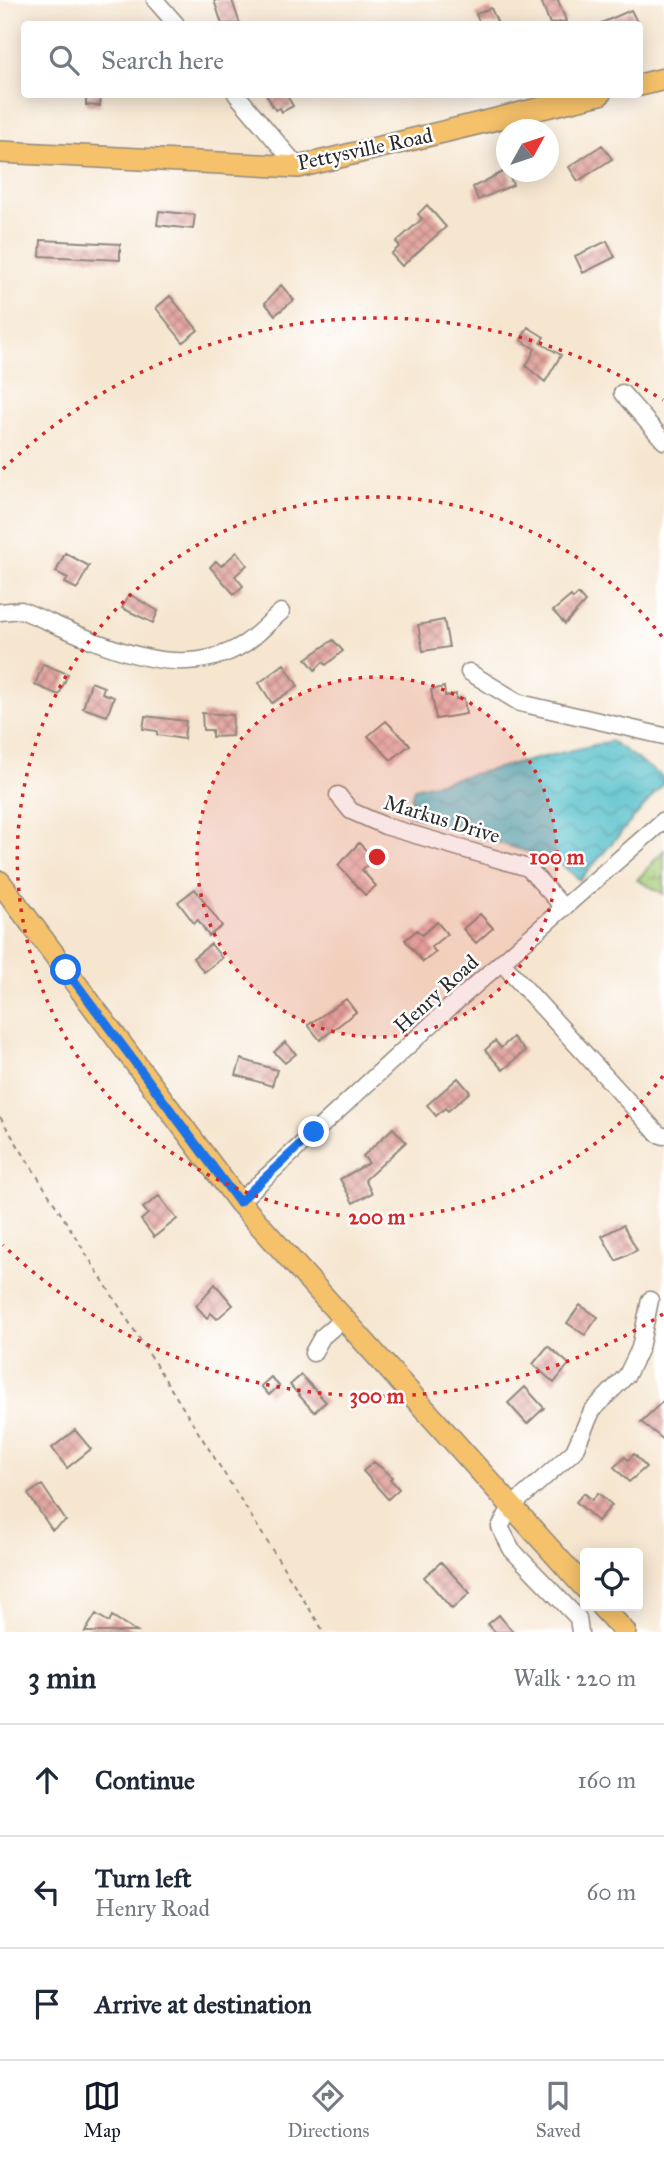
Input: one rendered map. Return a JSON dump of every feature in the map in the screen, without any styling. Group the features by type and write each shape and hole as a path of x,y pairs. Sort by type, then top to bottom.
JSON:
{"main road":[{"path":"643,84 664,79"},
{"name":"Pettysville Road","path":"0,152 298,167 583,98"},
{"path":"0,882 239,1202 580,1583"},
{"path":"606,1611 625,1632"}],"street":[{"path":"155,0 173,21"},
{"path":"239,98 298,167"},
{"path":"622,393 664,441"},
{"path":"0,612 21,610 153,660 193,662 244,644 281,612"},
{"path":"469,672 520,703 664,736"},
{"name":"Markus Drive","path":"338,795 351,811 385,825 528,868 564,908"},
{"name":"Henry Road","path":"239,1202 664,820"},
{"path":"502,963 659,1134 664,1136"},
{"path":"580,1632 579,1618 512,1550 500,1527 511,1507 574,1451 592,1410 627,1375 640,1348 650,1300"},
{"path":"313,1353 323,1336 342,1320"}],"path":[{"path":"0,1117 324,1632"}],"green space":[{"path":"664,850 664,894 637,880"}],"water":[{"path":"611,741 664,778 664,783 580,880 557,861 407,814 414,788"}],"building":[{"path":"214,0 232,0 239,21 221,21"},
{"path":"541,0 558,0 566,21 549,21"},
{"path":"491,8 497,21 479,21 476,14"},
{"path":"631,10 636,21 606,21"},
{"path":"86,98 101,98 100,106 86,105"},
{"path":"268,98 288,98 293,106 282,112 280,108 275,110"},
{"path":"602,145 612,159 578,181 569,167"},
{"path":"496,176 496,182 512,182 513,185 478,200 473,187"},
{"path":"427,205 446,227 402,266 391,254 400,246 396,242 422,219 418,214"},
{"path":"159,211 195,215 193,229 157,225"},
{"path":"41,240 120,244 120,260 40,256"},
{"path":"607,241 615,257 583,273 575,256"},
{"path":"281,285 294,300 275,315 265,303"},
{"path":"170,296 198,330 183,342 156,308"},
{"path":"528,327 544,337 540,343 561,355 545,382 526,366 535,349 521,340"},
{"path":"237,552 247,565 235,576 243,586 234,594 210,567 216,561 221,566"},
{"path":"65,553 89,566 77,589 65,583 68,578 56,572"},
{"path":"129,594 158,611 153,623 122,608"},
{"path":"578,594 585,602 565,624 553,611 571,596 573,599"},
{"path":"444,620 449,647 423,651 418,625"},
{"path":"333,640 343,651 326,665 323,662 315,670 306,659"},
{"path":"43,664 68,674 59,695 35,685"},
{"path":"284,664 298,686 272,703 259,683"},
{"path":"91,682 104,687 102,693 114,697 107,716 83,708"},
{"path":"444,687 445,696 456,694 456,699 464,698 466,714 436,719 431,690"},
{"path":"202,713 233,715 232,736 212,737 212,730 203,730"},
{"path":"145,716 186,721 184,739 157,735 157,731 143,729"},
{"path":"386,721 410,745 391,760 368,736"},
{"path":"359,843 374,859 362,870 376,886 365,895 338,865"},
{"path":"195,889 222,926 209,936 198,920 194,923 178,902"},
{"path":"480,914 493,928 476,943 463,929"},
{"path":"437,922 447,934 431,947 436,952 423,962 405,940 417,930 422,935"},
{"path":"211,944 222,958 204,972 193,958"},
{"path":"346,999 356,1012 320,1040 308,1025"},
{"path":"513,1037 525,1051 503,1070 485,1050 495,1041 501,1048"},
{"path":"285,1042 296,1054 285,1063 274,1052"},
{"path":"241,1059 277,1070 272,1086 236,1075"},
{"path":"458,1078 470,1092 448,1111 445,1108 436,1116 427,1105"},
{"path":"393,1128 406,1142 365,1180 372,1193 353,1203 340,1179 369,1163 363,1156"},
{"path":"159,1196 177,1219 154,1237 141,1220 148,1214 143,1208"},
{"path":"623,1225 637,1250 616,1261 602,1236"},
{"path":"215,1284 233,1305 217,1319 211,1313 207,1318 196,1306"},
{"path":"580,1305 598,1317 585,1335 567,1323"},
{"path":"548,1346 569,1364 554,1383 533,1364"},
{"path":"301,1375 326,1402 314,1412 290,1385"},
{"path":"271,1377 279,1386 269,1395 261,1386"},
{"path":"525,1387 544,1408 527,1424 508,1403"},
{"path":"664,1400 664,1440 641,1422"},
{"path":"75,1430 91,1449 67,1468 52,1448"},
{"path":"634,1454 646,1467 629,1482 614,1467 625,1457 628,1460"},
{"path":"374,1462 393,1477 390,1479 399,1489 388,1499 363,1471"},
{"path":"42,1485 66,1521 52,1530 28,1494"},
{"path":"584,1493 592,1500 598,1493 612,1505 598,1521 576,1502"},
{"path":"441,1562 470,1593 452,1609 424,1577"},
{"path":"96,1614 109,1622 112,1616 137,1632 85,1632"},
{"path":"499,1615 513,1632 495,1632 488,1624"}],"route":[{"path":"66,970 239,1202 314,1132"}]}
